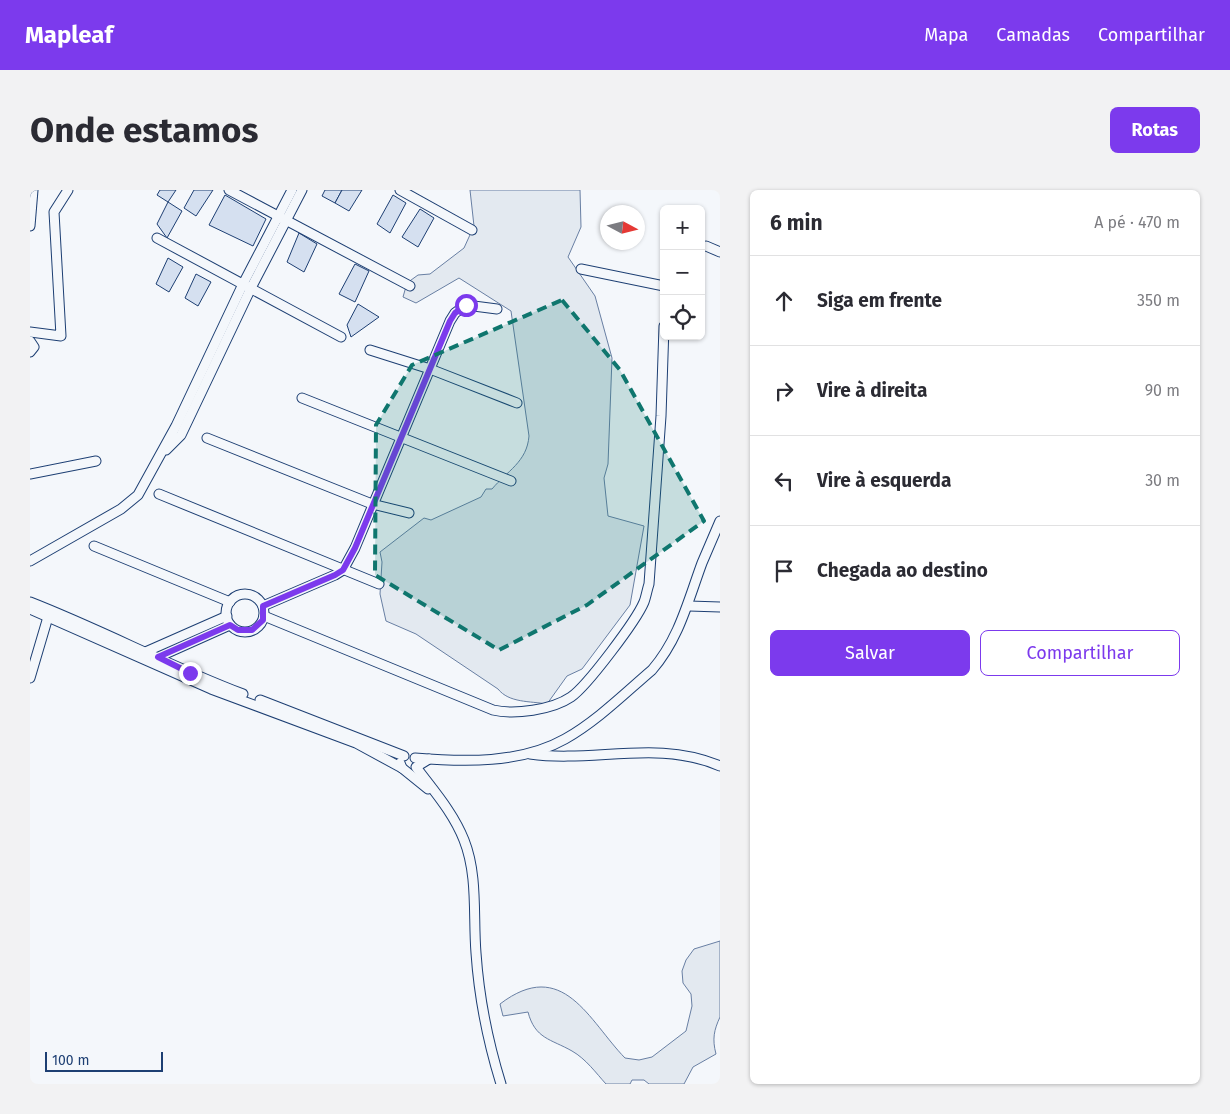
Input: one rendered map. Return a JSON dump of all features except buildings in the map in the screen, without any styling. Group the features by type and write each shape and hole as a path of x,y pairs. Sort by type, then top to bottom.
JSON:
{"street":[{"path":"30,226 33,190"},
{"path":"30,332 60,336 54,212 68,190"},
{"path":"229,190 410,286"},
{"path":"30,561 130,504 142,488 199,388 247,286 282,218 292,190"},
{"path":"282,218 302,190"},
{"path":"400,190 472,230"},
{"path":"157,238 340,337"},
{"path":"706,246 720,252"},
{"path":"581,268 660,285"},
{"path":"263,606 343,570 355,548 450,321 460,308 466,305 497,309"},
{"path":"264,616 492,710 521,713 570,698 587,681 634,619 644,602 649,584 661,416 664,340"},
{"path":"30,341 34,347 30,352"},
{"path":"370,350 430,369 517,403"},
{"path":"302,398 402,436 511,481"},
{"path":"207,438 372,504 409,513"},
{"path":"30,474 96,460"},
{"path":"159,494 379,584"},
{"path":"527,754 554,744 573,734 652,670 668,649 689,606 702,563 720,521"},
{"path":"94,546 230,602"},
{"path":"248,594 257,598 263,606 264,616 260,625 248,632 238,630 229,620 230,602 238,596 248,594"},
{"path":"30,602 142,654 149,661 211,688 356,743 405,770 440,799"},
{"path":"689,606 720,607"},
{"path":"30,610 142,654 158,657 210,681 404,756 410,755 453,816 468,853 472,875 477,968 486,1026 500,1084"},
{"path":"30,678 48,617"},
{"path":"142,654 229,620"},
{"path":"149,661 207,630"},
{"path":"405,770 415,762 429,759 496,758 527,754 564,757 654,751 695,757 720,766"},
{"path":"404,756 400,761 405,770"}],"highlighted area":[{"path":"562,300 620,370 704,521 587,605 499,650 375,575 376,425 412,365"}],"shaded area":[{"path":"470,190 580,190 581,227 568,257 595,296 612,358 608,464 604,478 608,516 644,526 630,605 582,669 567,676 547,704 520,701 508,697 416,634 386,621 380,594 382,562 380,552 424,518 431,520 481,497 486,489 492,489 515,466 527,445 529,436 511,311 459,278 416,303 403,297 407,283 418,275 430,274 464,248 474,226"},
{"path":"720,941 720,1017 714,1035 716,1054 693,1067 684,1084 649,1084 644,1080 632,1080 630,1084 606,1084 577,1054 539,1033 531,1021 528,1012 503,1016 500,1004 522,991 541,987 558,990 573,999 586,1012 625,1058 639,1060 652,1057 686,1031 692,1006 691,994 683,983 682,971 686,960 694,949"}],"route":[{"path":"190,673 158,657 230,625 243,632 257,628 263,620 263,606 343,570 355,548 450,321 460,308 466,305"}]}
